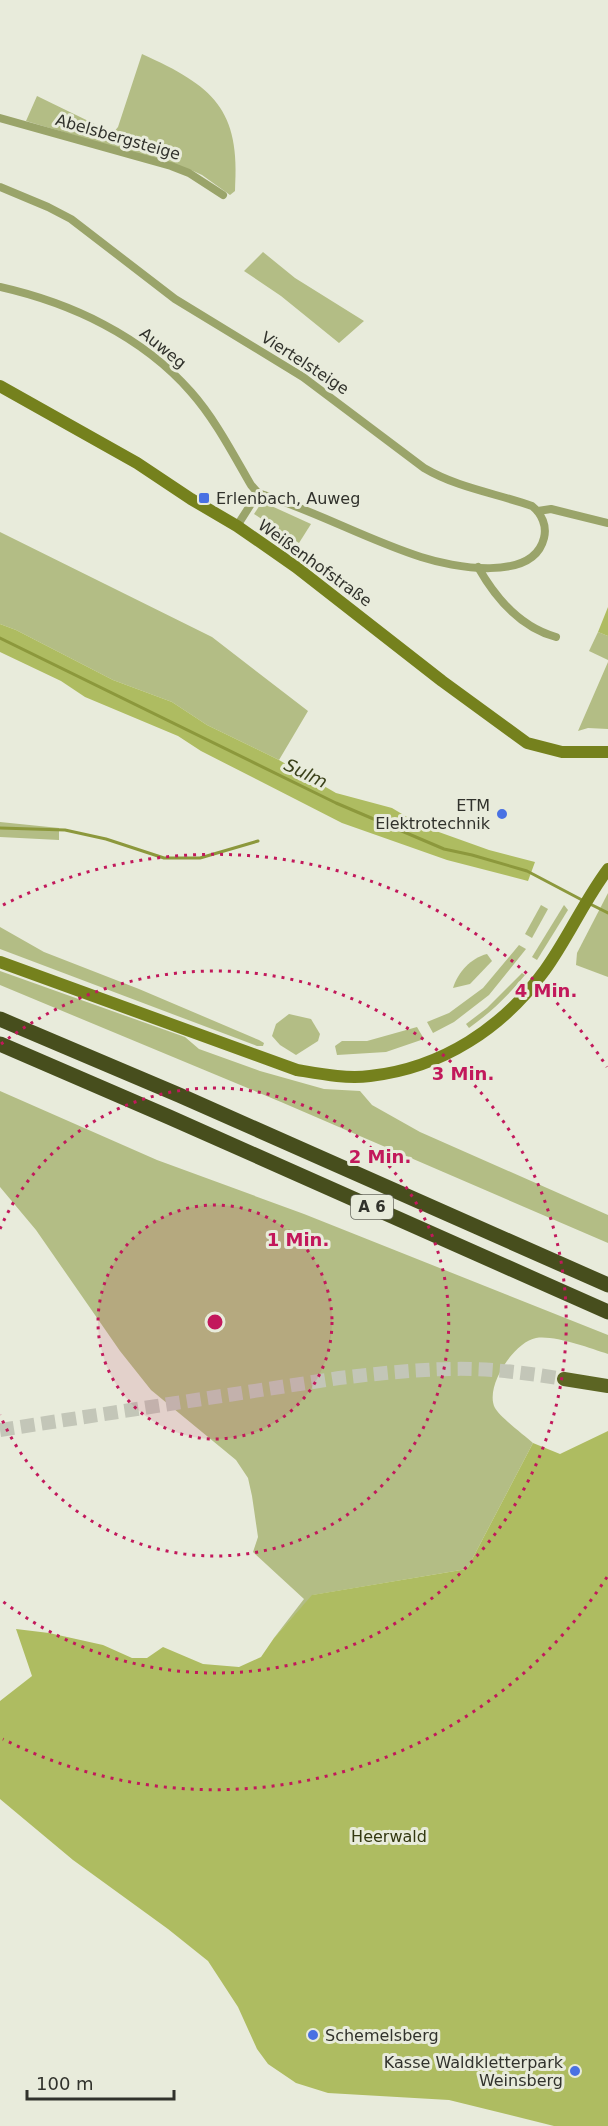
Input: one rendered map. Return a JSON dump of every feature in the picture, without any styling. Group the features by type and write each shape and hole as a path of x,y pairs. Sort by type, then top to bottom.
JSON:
{"highway":[{"name":"A 6","path":"0,1019 179,1095 608,1285"},
{"name":"A 6","path":"0,1044 608,1312"}],"main road":[{"path":"564,1378 608,1386"}],"street":[{"name":"Abelsbergsteige","path":"0,118 171,166 189,173 223,195"},
{"name":"Viertelsteige","path":"0,187 71,219 175,299 303,377 424,468 441,478 461,486 523,503 538,511 551,509 608,523"},
{"name":"Auweg","path":"0,287 51,300 91,318 132,340 165,366 192,393 214,423 258,494"},
{"name":"Weißenhofstraße","path":"0,386 137,464 190,499 237,526 296,567 442,681 527,743 562,752 608,752"},
{"path":"237,526 258,494 422,557 478,567 509,567 520,564 536,554 544,537 545,528 538,511"},
{"path":"478,567 490,588 504,605 524,622 544,634 556,637"},
{"path":"0,962 286,1066 320,1074 368,1076 412,1068 433,1060 467,1043 496,1024 513,1008 545,969 608,869"}],"green space":[{"path":"142,54 187,77 204,90 227,120 236,163 235,191 230,195 191,170 26,121 37,96 113,133 118,127"},
{"path":"263,252 295,278 364,321 339,343 281,296 244,271"},
{"path":"267,504 311,524 299,543 254,514 260,505"},
{"path":"0,532 212,637 308,711 279,760 207,725 172,702 113,680 0,624"},
{"path":"608,607 608,636 598,632"},
{"path":"0,624 113,680 172,702 207,725 279,760 336,793 392,808 422,826 489,850 535,862 528,881 447,860 342,823 201,751 178,736 85,697 61,681 0,652"},
{"path":"598,632 608,636 608,660 589,651"},
{"path":"608,662 608,729 588,728 578,731"},
{"path":"0,822 59,828 59,840 0,837"},
{"path":"608,893 608,977 576,965 577,953"},
{"path":"541,905 548,909 532,938 525,934"},
{"path":"564,905 568,910 537,960 532,957"},
{"path":"0,927 44,952 259,1040 264,1043 263,1046 257,1046 0,949"},
{"path":"519,945 526,949 489,995 454,1022 433,1033 427,1022 449,1013 483,988"},
{"path":"487,954 492,961 470,984 453,988 458,976 466,966"},
{"path":"0,971 185,1037 199,1049 260,1071 324,1089 360,1091 372,1105 420,1132 608,1215 608,1243 281,1102 0,985"},
{"path":"522,973 525,975 505,997 469,1028 466,1024 487,1008"},
{"path":"289,1014 311,1019 320,1034 318,1041 296,1055 280,1045 272,1036 276,1024"},
{"path":"417,1027 424,1039 386,1052 337,1055 335,1046 342,1041 367,1041"},
{"path":"0,1091 157,1160 304,1214 608,1335 608,1354 562,1340 536,1338 527,1341 519,1348 503,1367 494,1389 495,1408 533,1443 467,1569 313,1595 274,1638 304,1599 253,1552 258,1537 248,1478 236,1460 151,1390 120,1351 36,1230 0,1187"},
{"name":"Heerwald","path":"608,1431 608,2126 554,2126 449,2100 328,2093 296,2083 268,2064 257,2049 238,2007 208,1961 73,1860 0,1799 0,1701 32,1676 16,1629 49,1633 103,1645 132,1658 147,1658 163,1647 203,1664 239,1667 261,1657 274,1638 312,1595 467,1569 533,1443 560,1454"}],"waterway":[{"name":"Sulm","path":"0,638 336,803 444,849 527,871 582,900"},
{"path":"0,828 65,830 106,839 164,858 200,858 258,841"},
{"name":"Sulm","path":"588,903 608,913"}],"tunnel":[{"path":"0,1430 339,1378 389,1373 472,1369 518,1372 564,1379"}],"place":[{"name":"Erlenbach, Auweg","path":"204,498"},
{"name":"ETM Elektrotechnik","path":"502,814"},
{"name":"Schemelsberg","path":"313,2035"},
{"name":"Kasse Waldkletterpark Weinsberg","path":"575,2071"}]}
